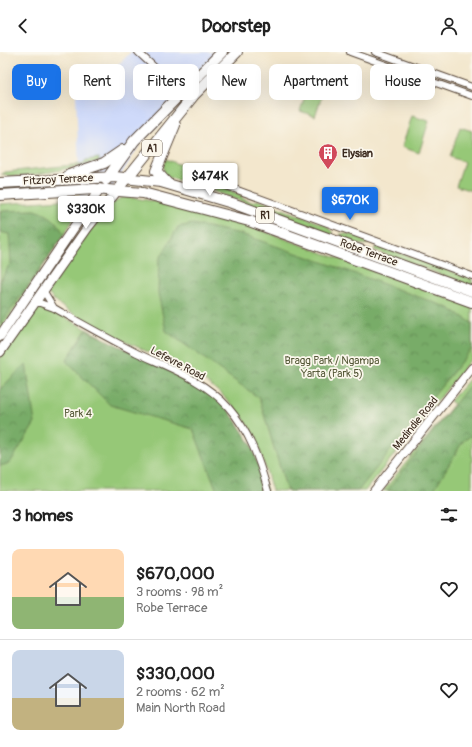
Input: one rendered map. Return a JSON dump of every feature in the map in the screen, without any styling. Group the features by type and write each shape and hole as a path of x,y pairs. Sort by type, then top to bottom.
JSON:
{"highway":[{"name":"A1","path":"199,74 222,52"},
{"name":"A1","path":"128,177 186,104 237,52"},
{"name":"A1","path":"108,177 134,142 173,100"},
{"path":"168,183 156,171 157,166 171,133 186,104"},
{"path":"54,180 104,163 117,156 134,142"},
{"path":"100,189 108,177"},
{"name":"Robe Terrace","path":"108,177 128,177 168,183 335,240 472,291"},
{"name":"Fitzroy Terrace","path":"0,183 108,177"},
{"name":"Fitzroy Terrace","path":"0,195 100,189 118,190"},
{"name":"Robe Terrace","path":"118,190 143,193 249,221 472,302"},
{"path":"314,244 326,244 335,240"},
{"path":"369,253 369,259 406,273 429,287"},
{"path":"448,283 472,296"}],"main road":[{"name":"A1","path":"118,190 128,177"},
{"path":"0,336 100,189"},
{"path":"0,352 94,219 118,190"}],"street":[{"path":"138,52 151,64"},
{"path":"350,52 472,96"},
{"path":"375,52 472,87"},
{"name":"Robe Terrace","path":"196,192 221,184 472,276"},
{"path":"335,240 340,227"},
{"path":"369,253 373,240"},
{"path":"43,290 54,308"},
{"name":"Lefevre Road","path":"34,303 40,303 54,308 136,352 192,379 216,396 235,417 252,444 268,491"},
{"name":"Medindie Road","path":"374,491 472,368"}],"shaded area":[{"path":"131,52 138,52 143,56 147,52 232,52 220,64 207,64 207,77 199,85 199,64 133,64 133,100 184,100 140,144 108,195 80,197 76,100 125,100 125,64 119,64"}],"green space":[{"path":"304,100 321,100 315,116 300,111"},
{"path":"412,116 429,121 419,153 402,147"},
{"path":"460,127 472,131 472,191 456,186 464,162 450,157"},
{"path":"99,158 99,161 49,172 21,176 1,175 5,172 82,164 86,160"},
{"path":"166,159 199,173 198,178 209,185 202,186 166,177 162,174 164,172 163,166"},
{"path":"217,188 226,189 241,195 243,199 252,202 258,200 326,225 333,233 332,235 213,191"},
{"name":"Bragg Park / Ngampa Yarta (Park 5)","path":"124,197 170,205 247,225 472,307 472,358 365,491 272,491 256,440 246,422 219,392 195,375 182,368 91,324 70,312 55,301 48,292 95,223 116,201"},
{"path":"81,200 82,204 64,235 0,331 0,204"},
{"path":"35,210 45,214 56,222 64,235 0,325 0,281 11,262 9,234 0,232 0,211"},
{"name":"Bragg Park / Ngampa Yarta (Park 5)","path":"193,224 241,234 334,266 449,308 472,323 472,348 358,491 287,491 259,398 166,331 158,293 159,260 178,227"},
{"path":"340,234 355,236 368,244 353,243"},
{"path":"376,247 384,247 472,279 472,286 374,250"},
{"name":"Park 4","path":"40,304 135,355 267,491 0,491 0,356 36,305"},
{"path":"86,330 191,381 216,397 227,408 251,444 267,491 217,491 193,429 110,405 66,361"},
{"path":"26,364 35,423 10,463 0,466 0,389"},
{"path":"472,376 472,491 383,491 454,404 450,401"},
{"path":"472,382 472,435 463,441 433,491 387,491"}],"place":[{"name":"Elysian","path":"328,170"}]}
